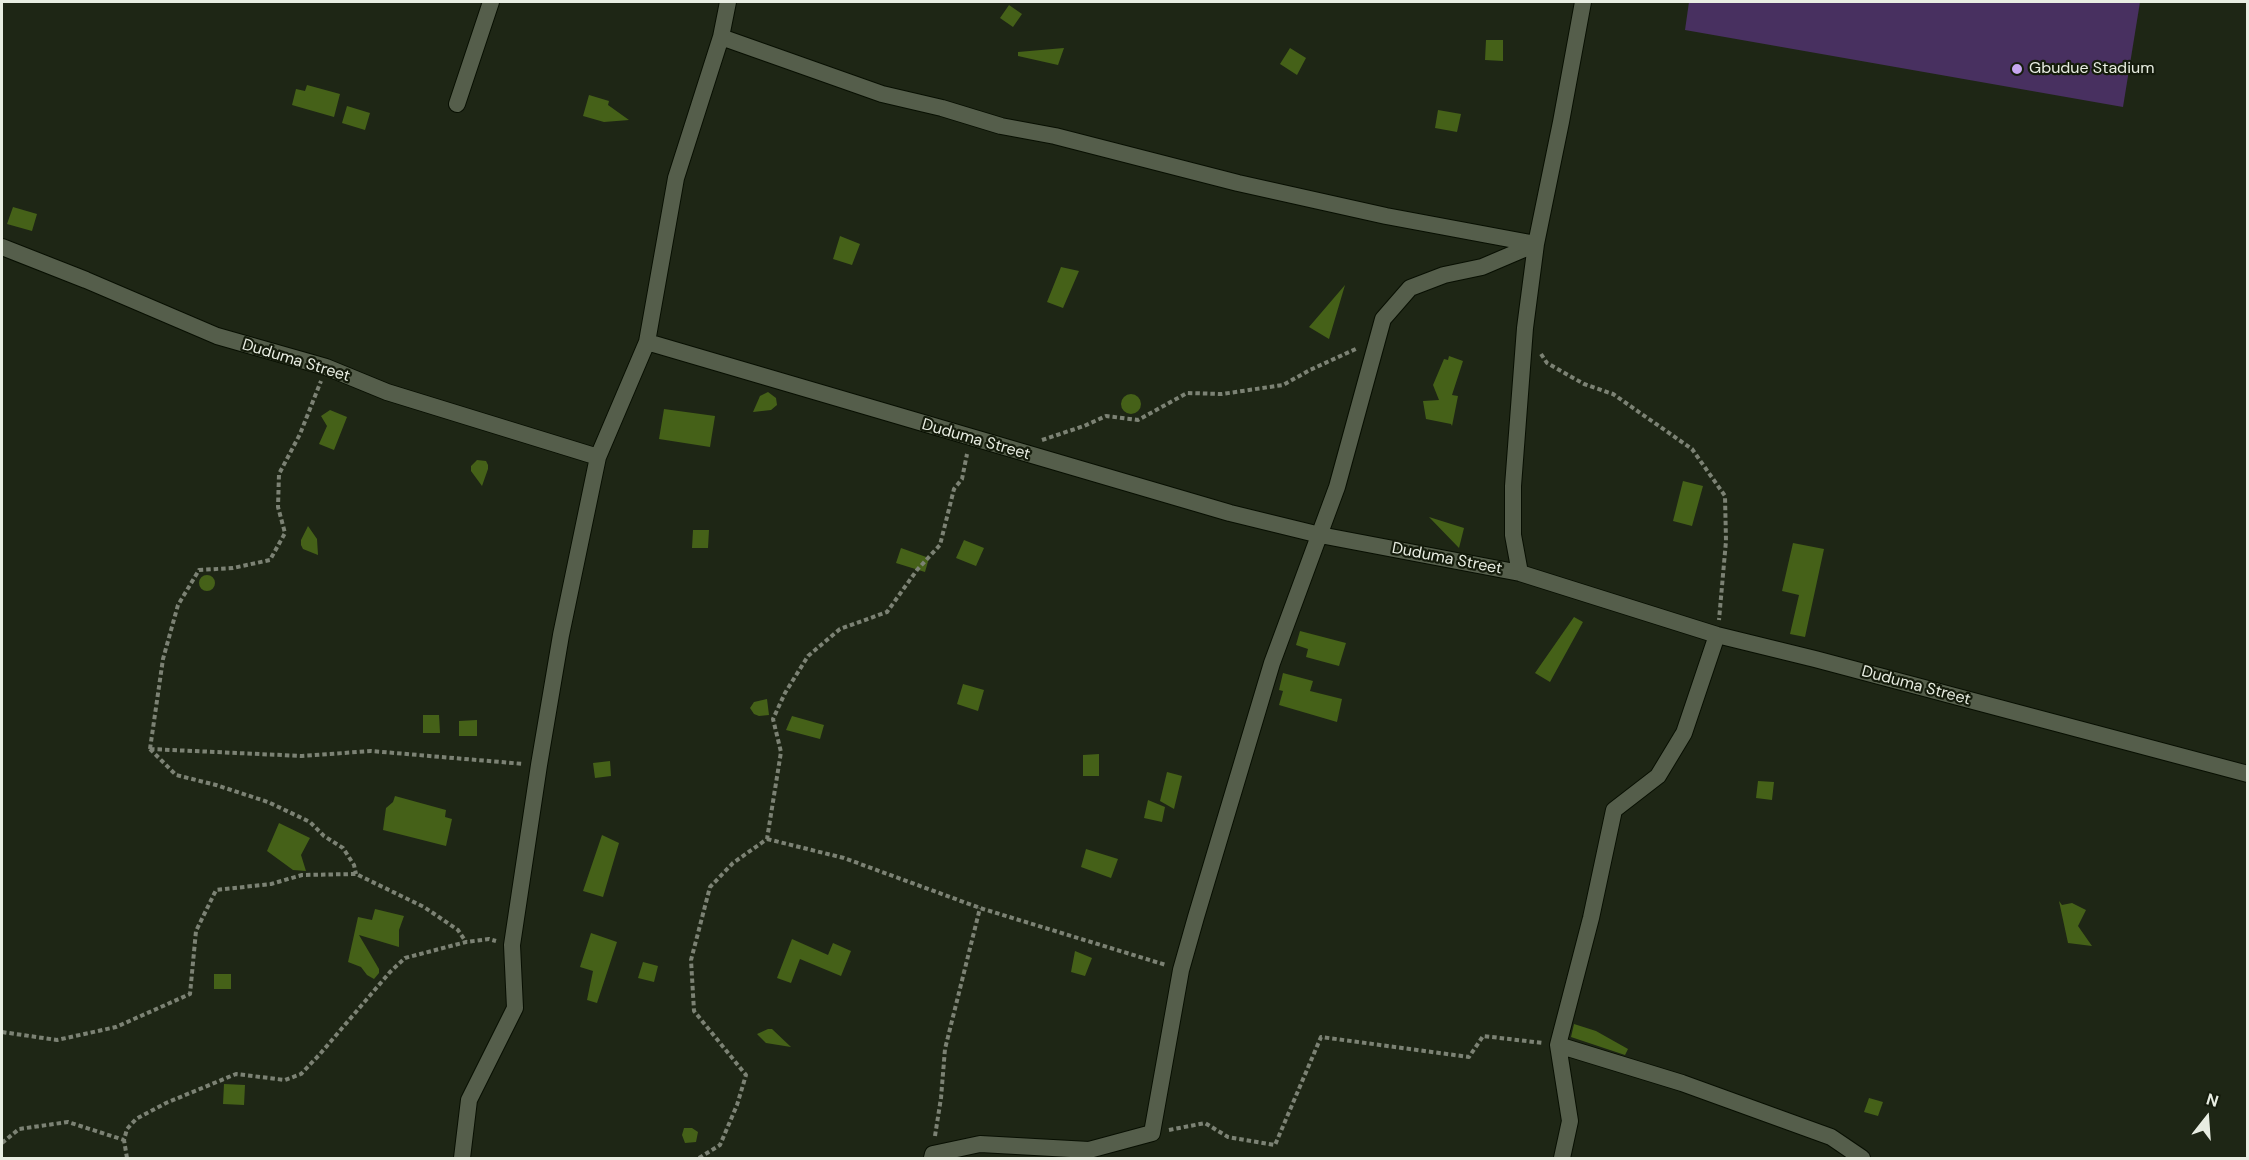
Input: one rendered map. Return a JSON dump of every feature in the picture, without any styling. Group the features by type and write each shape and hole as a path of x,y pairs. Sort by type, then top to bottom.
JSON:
{"street":[{"path":"457,104 491,2"},
{"path":"462,1158 469,1100 515,1008 512,945 539,765 561,635 598,457 647,342 676,178 721,38 728,2"},
{"path":"1520,573 1514,535 1513,486 1525,328 1536,244 1562,122 1583,2"},
{"path":"721,38 882,94 942,108 1001,126 1055,136 1238,183 1386,216 1536,244"},
{"path":"932,1156 980,1144 1089,1150 1152,1133 1181,970 1272,663 1337,487 1383,319 1410,288 1444,275 1482,267 1536,244"},
{"name":"Duduma Street","path":"2,247 87,280 217,336 326,367 387,392 598,457"},
{"name":"Duduma Street","path":"647,342 1230,513 1320,535 1520,573 1717,635 2247,774"},
{"path":"1562,1158 1570,1121 1558,1045 1592,918 1614,810 1658,776 1684,733 1717,635"},
{"path":"1558,1045 1683,1083 1831,1137 1862,1158"}],"path":[{"path":"1525,328 1547,363 1584,384 1614,394 1692,449 1725,496 1726,541 1717,635"},
{"path":"1022,453 1040,440 1106,416 1138,420 1187,393 1222,394 1283,385 1378,338"},
{"path":"150,749 163,659 178,605 199,570 233,568 270,560 285,533 278,507 279,474 300,434 326,367"},
{"path":"699,1158 720,1145 737,1105 746,1076 694,1011 691,960 710,887 733,863 767,839 781,752 773,719 785,693 808,656 840,629 887,612 917,570 940,545 954,489 962,479 969,438"},
{"path":"150,749 302,756 370,751 539,765"},
{"path":"150,749 176,776 216,785 268,802 310,822 324,836 343,848 354,865 356,874"},
{"path":"767,839 844,858 980,908 1181,970"},
{"path":"2,1032 57,1040 116,1027 190,994 196,931 216,890 272,884 302,875 356,874 424,907 459,930 466,942"},
{"path":"932,1156 941,1098 945,1049 980,908"},
{"path":"127,1158 124,1140 127,1129 136,1119 166,1103 236,1074 285,1080 301,1074 405,957 466,942 489,939 512,945"},
{"path":"1152,1133 1205,1123 1228,1137 1275,1145 1321,1036 1469,1057 1483,1036 1558,1045"},
{"path":"2,1143 19,1129 68,1122 124,1140"}],"shaded area":[{"name":"Gbudue Stadium","path":"1689,2 2140,2 2123,107 1685,30"}],"building":[{"path":"1009,5 1022,14 1013,27 1000,18"},
{"path":"1486,40 1503,40 1503,61 1485,60"},
{"path":"1064,48 1058,65 1018,56 1018,52"},
{"path":"1290,48 1306,58 1297,75 1280,64"},
{"path":"307,85 340,94 334,117 292,105 296,89 305,91"},
{"path":"589,95 609,101 608,105 629,120 604,122 583,116"},
{"path":"347,106 370,113 365,130 342,123"},
{"path":"1438,110 1461,114 1457,132 1435,128"},
{"path":"13,207 37,214 32,231 7,224"},
{"path":"840,236 860,244 852,265 833,259"},
{"path":"1061,267 1079,271 1063,308 1047,302"},
{"path":"1345,285 1329,339 1309,327"},
{"path":"1449,356 1463,361 1452,395 1458,396 1452,426 1426,419 1423,401 1439,400 1433,385 1444,359 1448,360"},
{"path":"768,392 776,398 777,405 771,410 753,412 760,396"},
{"path":"1131,394 1138,397 1141,404 1138,411 1131,414 1124,411 1121,404 1124,397"},
{"path":"664,409 715,416 710,447 659,439"},
{"path":"330,410 347,417 334,450 319,444 327,426 321,416"},
{"path":"477,460 486,461 488,465 482,486 471,471 471,466"},
{"path":"1683,481 1703,486 1692,526 1673,521"},
{"path":"1429,517 1464,528 1459,548"},
{"path":"308,526 317,539 318,555 303,549 301,545"},
{"path":"693,530 709,530 708,548 692,548"},
{"path":"964,540 984,548 976,566 956,558"},
{"path":"1793,543 1824,549 1805,637 1790,634 1799,595 1782,591"},
{"path":"901,548 929,558 925,572 896,563"},
{"path":"207,575 213,577 215,583 213,589 207,591 201,589 199,583 201,577"},
{"path":"1574,617 1583,622 1550,682 1535,673"},
{"path":"1300,631 1346,643 1339,666 1306,657 1308,649 1296,645"},
{"path":"1283,673 1313,681 1310,691 1342,699 1337,722 1279,705 1283,691 1279,690"},
{"path":"963,684 984,690 978,711 957,704"},
{"path":"767,699 769,715 754,714 750,708 754,702"},
{"path":"423,715 439,715 440,733 423,733"},
{"path":"792,716 824,725 820,739 786,730"},
{"path":"477,720 477,736 459,736 459,721"},
{"path":"1099,754 1099,776 1083,776 1083,755"},
{"path":"610,761 611,776 595,778 593,763"},
{"path":"1167,772 1182,776 1174,809 1160,801"},
{"path":"1758,781 1774,782 1772,800 1756,798"},
{"path":"395,796 446,810 445,817 452,819 446,846 383,830 386,808 393,802"},
{"path":"1148,800 1165,807 1162,822 1144,818"},
{"path":"279,823 310,838 301,855 306,871 293,870 267,851"},
{"path":"602,835 619,843 603,897 583,891"},
{"path":"1086,849 1118,859 1111,878 1081,867"},
{"path":"2059,901 2062,905 2072,903 2086,910 2078,926 2092,946 2068,943"},
{"path":"375,909 404,916 399,930 399,947 359,935 379,969 374,979 367,975 361,967 348,962 358,917 372,920"},
{"path":"591,933 617,942 597,1003 587,1000 593,971 580,967"},
{"path":"792,939 828,955 833,943 851,951 841,976 800,959 791,983 777,978"},
{"path":"1075,951 1092,958 1085,976 1071,972"},
{"path":"643,962 658,966 654,982 638,978"},
{"path":"214,974 231,974 231,989 214,989"},
{"path":"1574,1024 1596,1031 1628,1049 1625,1055 1571,1037"},
{"path":"772,1029 791,1047 766,1043 757,1034"},
{"path":"224,1084 245,1085 244,1105 223,1104"},
{"path":"1869,1098 1883,1102 1878,1116 1864,1112"},
{"path":"684,1128 692,1128 698,1132 696,1142 685,1143 682,1135"}],"place":[{"name":"Gbudue Stadium","path":"2017,69"}]}
